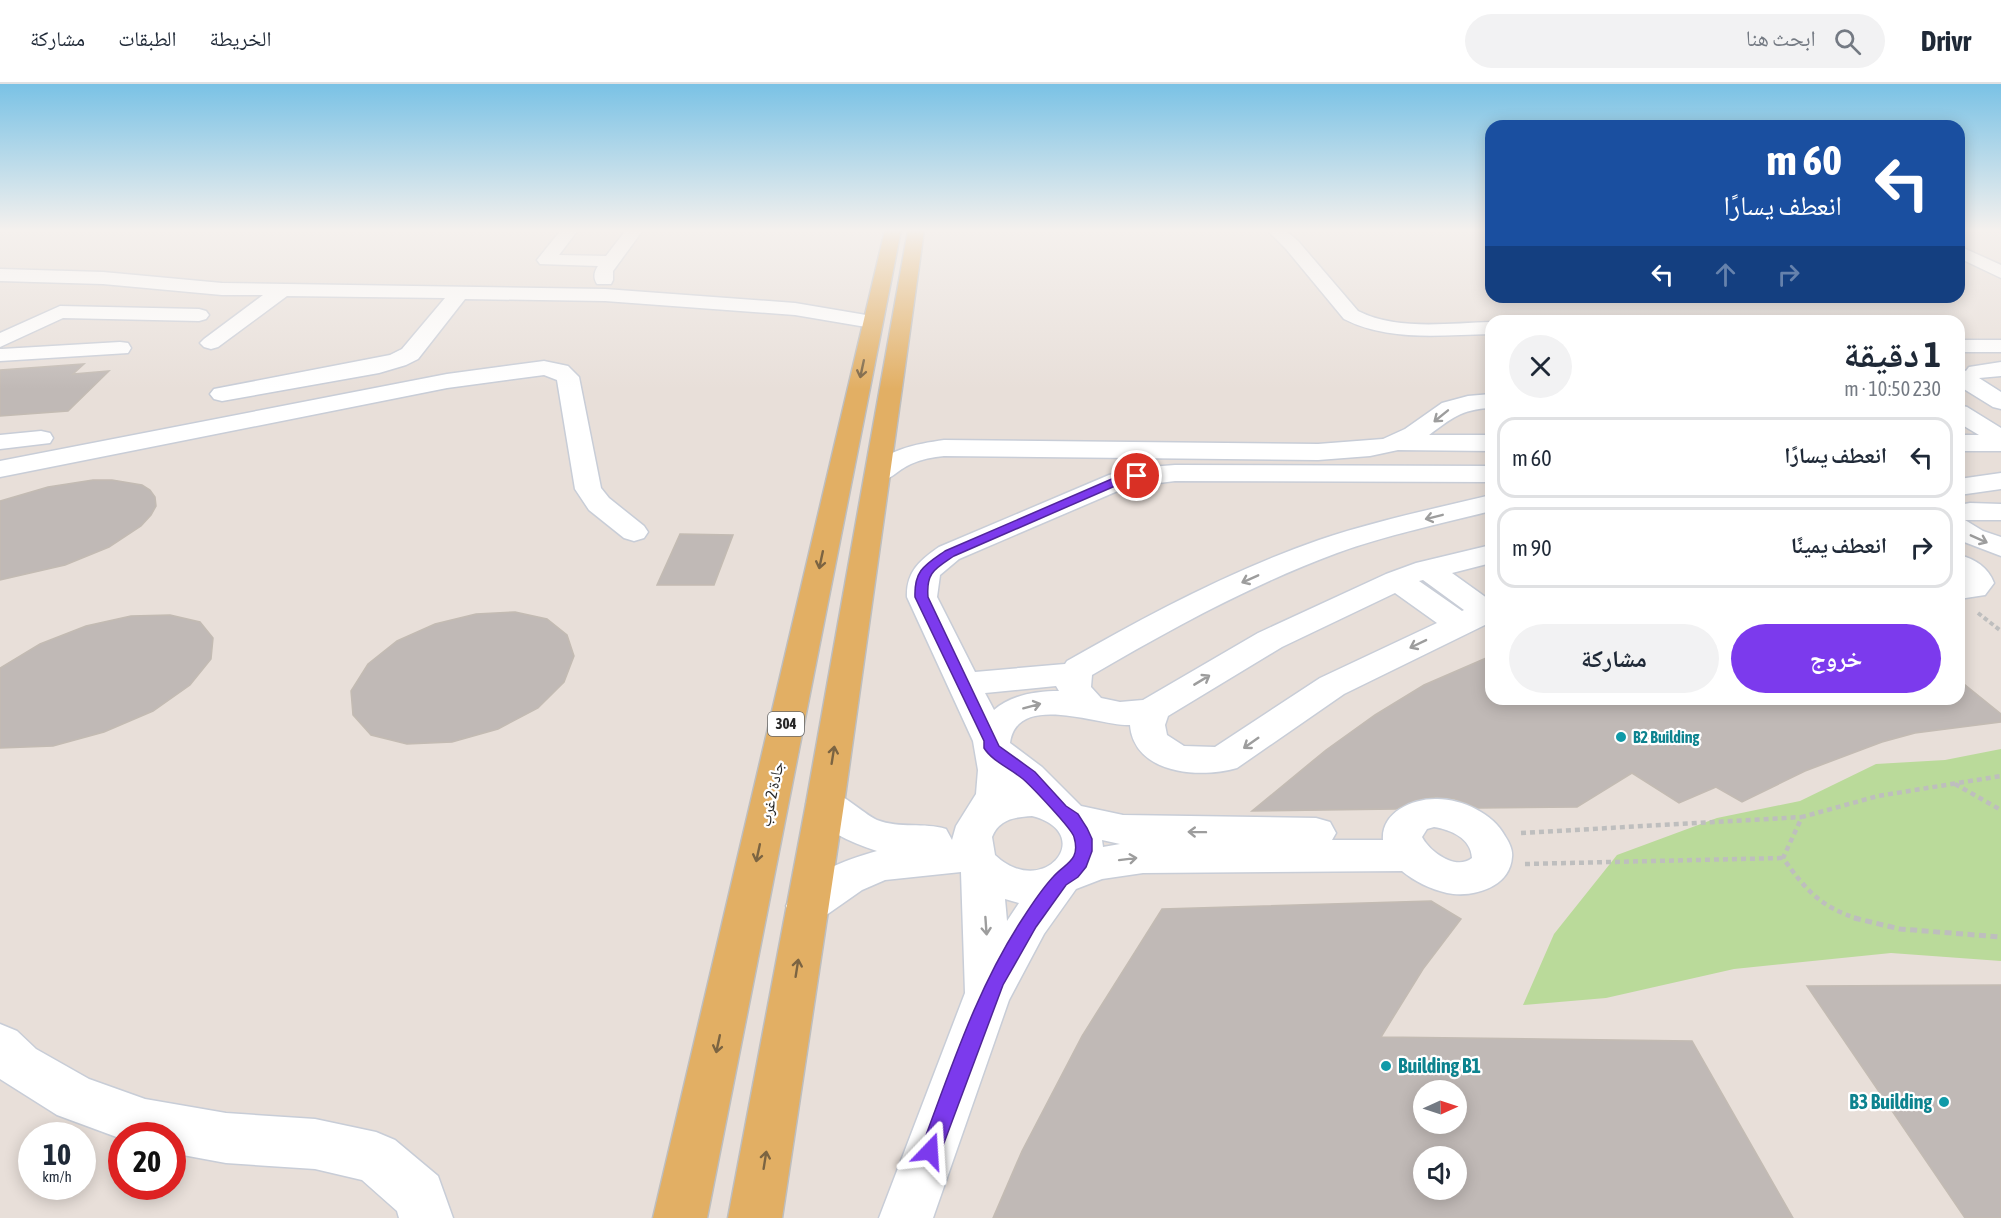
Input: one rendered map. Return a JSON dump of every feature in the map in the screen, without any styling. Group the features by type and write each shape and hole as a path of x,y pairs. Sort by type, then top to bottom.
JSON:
{"main road":[{"name":"جادة 2 غرب","path":"680,1218 881,283"},
{"path":"755,1218 825,804 908,283"}],"lane":[{"path":"147,283 283,290 605,295 795,309 876,306"},
{"path":"605,295 608,286 606,283"},
{"path":"1324,283 1351,315 1360,321 1390,327 1485,328"},
{"path":"0,329 60,312 175,286"},
{"path":"211,343 283,290"},
{"path":"222,394 379,366 398,360 413,350 460,292"},
{"path":"795,309 850,303 876,306"},
{"path":"60,312 199,315"},
{"path":"0,350 51,328 59,320 60,312"},
{"path":"1965,333 2001,334"},
{"path":"1965,346 2001,346"},
{"path":"0,350 120,348"},
{"path":"0,469 447,381 544,368 560,371 568,377 588,489 599,504 634,532"},
{"path":"1965,370 2001,369"},
{"path":"1965,370 2001,386"},
{"path":"1965,370 2001,402"},
{"path":"1394,443 1428,427 1447,411 1485,401"},
{"path":"1965,416 2001,441"},
{"path":"885,428 944,443 1233,443 1318,452 1394,443 1485,443"},
{"path":"0,442 41,438"},
{"path":"1965,443 2001,441"},
{"path":"878,475 886,466 911,454 944,443"},
{"path":"987,996 987,941 979,842 997,782 997,770 991,745 922,597 921,583 927,569 950,553 1118,481 1137,476 1175,473 1485,486"},
{"path":"1965,486 2001,481"},
{"path":"1090,707 1078,697 1073,686 1075,674 1079,668 1173,615 1266,571 1485,488"},
{"path":"1965,512 2001,512"},
{"path":"1965,531 1973,537 2001,547"},
{"path":"991,745 998,724 1015,711 1047,703 1065,702 1111,713 1134,714 1152,710 1270,640 1397,580 1427,569 1485,555"},
{"path":"1965,568 1976,575 1979,583 1967,601"},
{"path":"1427,569 1480,617"},
{"path":"1397,580 1480,617"},
{"path":"1152,710 1147,720 1148,731 1162,751 1193,762 1209,763 1224,759 1332,686 1480,617"},
{"path":"962,684 1075,674"},
{"path":"906,1218 987,996 1029,922 1080,862 1084,851 1079,828 1029,776 991,745"},
{"path":"807,906 830,887 855,873 884,863 913,859 979,842 996,808 1011,803 1045,804 1105,828 1406,844"},
{"path":"825,804 841,819 862,831 888,839 916,842 945,838 979,842"},
{"path":"1434,813 1462,819 1488,850 1484,872 1474,877 1461,879 1432,872 1406,844 1405,825 1412,818 1434,813"},
{"path":"979,842 1003,882 1017,886 1046,885 1110,861 1406,844"},
{"path":"0,1046 19,1065 75,1098 145,1123 226,1138 315,1144 376,1158 419,1195 426,1218"}],"path":[{"path":"1967,601 2001,632"},
{"path":"1488,850 1802,817 1878,796 2001,776"},
{"path":"1955,784 2001,810"},
{"path":"1783,858 1802,817"},
{"path":"1488,850 1783,858"},
{"path":"1783,858 1807,891 1836,910 1887,927 2001,937"}],"green space":[{"path":"2001,749 2001,961 1891,953 1734,969 1606,998 1523,1005 1554,934 1617,855 1717,818 1800,801 1876,764 1945,760"}],"building":[{"path":"84,364 73,374 109,371 68,411 0,416 0,370"},
{"path":"93,480 112,480 142,485 155,497 156,506 141,526 109,547 65,565 0,580 0,501 48,487"},
{"path":"680,534 733,535 714,585 657,585"},
{"path":"515,612 547,619 567,635 574,656 564,682 538,708 498,729 452,742 407,744 371,735 353,715 351,691 368,664 397,641 435,624 476,614"},
{"path":"170,615 200,622 213,638 211,659 190,685 153,711 104,732 53,746 0,748 0,668 40,644 86,626 131,616"},
{"name":"B2 Building","path":"1485,659 1485,705 1965,705 1965,685 2001,714 2001,722 1915,733 1882,742 1805,771 1742,802 1716,787 1679,803 1632,773 1577,807 1478,808 1455,799 1435,797 1416,800 1396,809 1252,811 1326,750 1375,715 1424,685"},
{"name":"Building B1","path":"1431,901 1461,919 1423,969 1381,1037 1692,1041 1793,1218 993,1218 1022,1151 1082,1036 1162,909"},
{"name":"B3 Building","path":"2001,985 2001,1218 1965,1218 1807,986"}],"place":[{"name":"B2 Building","path":"1621,737"},
{"name":"Building B1","path":"1386,1066"},
{"name":"B3 Building","path":"1944,1102"}],"route":[{"path":"930,1151 987,996 1029,922 1060,880 1072,873 1084,851 1083,839 1072,818 1060,810 1029,776 992,748 991,741 922,597 921,583 927,569 950,553 1118,481 1137,476"}]}
